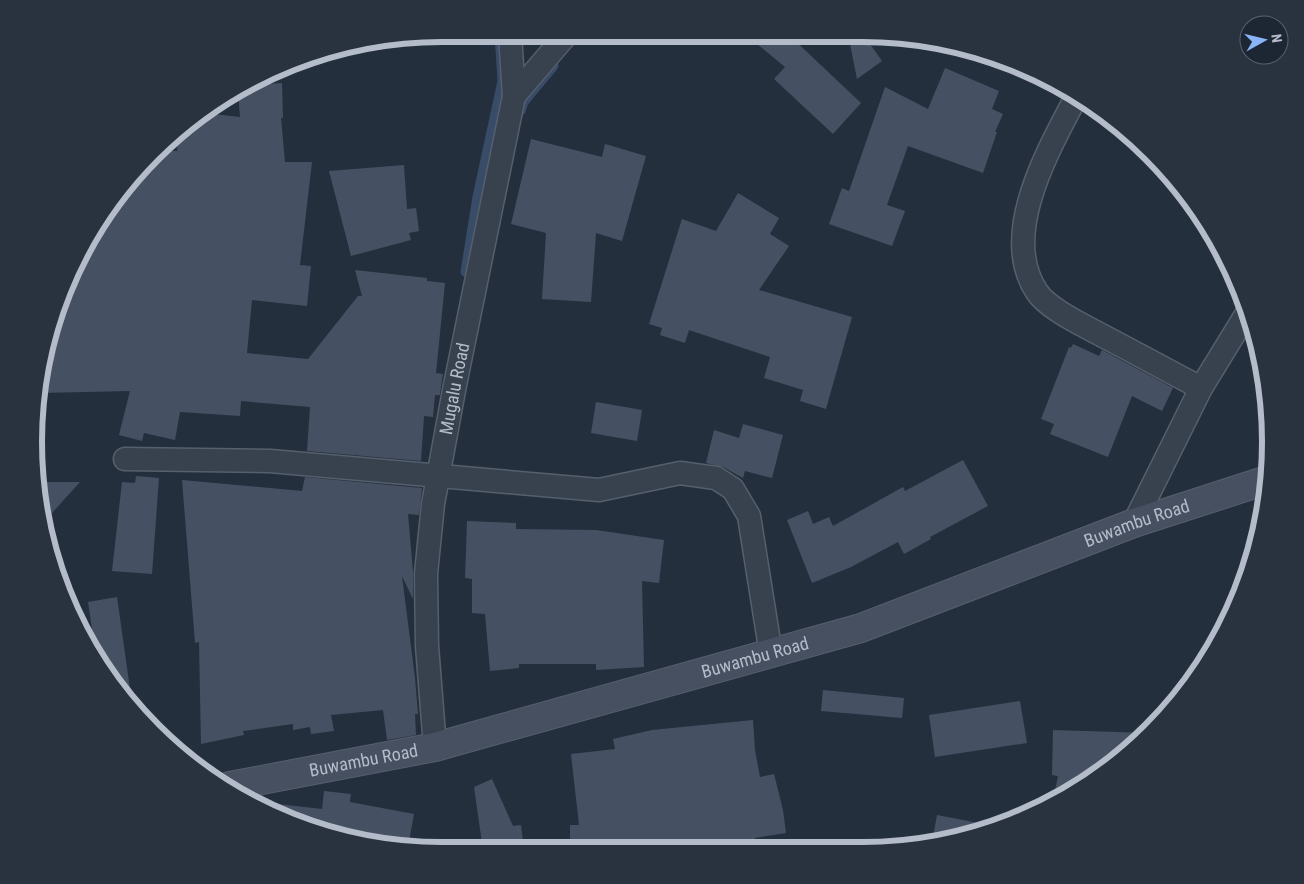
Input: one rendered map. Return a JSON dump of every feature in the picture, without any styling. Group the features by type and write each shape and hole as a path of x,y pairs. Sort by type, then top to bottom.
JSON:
{"street":[{"name":"Mugalu Road","path":"435,747 426,646 426,574 433,504 455,385 514,96 511,42"},
{"path":"514,96 560,42"},
{"path":"1074,103 1036,180 1026,215 1022,245 1028,272 1038,293 1062,313 1201,388"},
{"path":"1134,523 1201,388 1242,321"},
{"path":"125,458 270,461 599,490 680,473 716,478 733,489 749,516 772,654"},
{"name":"Buwambu Road","path":"237,785 435,747 861,628 1134,523 1259,482"}],"building":[{"path":"755,42 796,42 861,103 833,134 774,79 785,67"},
{"path":"850,42 869,42 882,61 857,79"},
{"path":"945,68 999,91 992,109 1003,114 995,132 997,132 983,173 908,146 887,205 905,211 892,246 829,224 842,188 849,191 885,87 928,109"},
{"path":"282,83 283,118 281,118 285,162 312,162 300,265 311,266 307,306 252,300 247,353 308,359 358,296 362,296 355,270 427,278 427,281 445,283 436,373 443,374 440,395 435,395 433,417 424,416 421,461 307,451 310,407 241,401 240,416 180,412 175,440 144,433 142,441 119,435 130,391 46,393 56,339 73,289 96,242 110,220 125,199 160,160 170,151 177,151 179,142 214,114 240,117 239,98 265,84"},
{"path":"531,139 602,157 605,144 646,156 622,241 596,233 591,302 542,299 546,233 511,224"},
{"path":"404,165 407,209 416,208 419,231 409,233 411,240 351,256 329,171"},
{"path":"738,193 779,218 770,234 789,246 759,290 852,317 826,409 800,401 803,390 764,378 770,357 689,330 685,343 660,335 662,328 649,324 682,219 716,231"},
{"path":"1073,344 1099,356 1102,350 1173,388 1162,411 1132,396 1108,457 1050,434 1054,424 1041,419 1069,347 1071,348"},
{"path":"596,402 642,410 637,441 591,433"},
{"path":"743,424 783,435 772,478 745,471 743,478 723,467 706,463 714,430 739,438"},
{"path":"963,460 988,506 930,537 931,539 904,554 898,542 851,567 812,583 787,520 808,511 813,524 829,517 833,526 903,487 905,491"},
{"path":"136,476 159,478 152,574 112,571 122,482 135,483"},
{"path":"305,477 422,488 419,515 408,514 413,572 413,599 402,576 415,678 418,714 415,714 416,735 387,740 383,710 331,715 334,731 311,734 310,727 293,730 293,724 243,731 244,735 201,744 199,642 195,643 182,480 302,491"},
{"path":"45,482 80,482 49,516"},
{"path":"467,521 516,523 516,529 596,530 664,540 659,583 642,581 644,667 596,670 596,664 519,664 519,668 490,671 485,614 472,613 472,579 465,578"},
{"path":"117,597 130,691 93,637 88,602"},
{"path":"823,690 904,698 902,718 821,711"},
{"path":"1020,701 1027,743 935,757 929,715"},
{"path":"753,720 755,750 760,777 774,774 783,810 786,833 730,842 570,842 570,825 579,825 571,754 615,749 613,739 652,730"},
{"path":"1053,730 1135,733 1105,759 1055,792 1058,776 1052,775"},
{"path":"492,779 513,826 521,825 523,842 482,842 474,787"},
{"path":"324,791 351,794 350,802 414,814 409,840 364,834 339,828 278,806 278,804 322,809"},
{"path":"937,815 980,823 965,828 933,835"}],"waterway":[{"path":"465,272 477,197 502,81 500,42"},
{"path":"521,111 524,102 554,66"}]}
